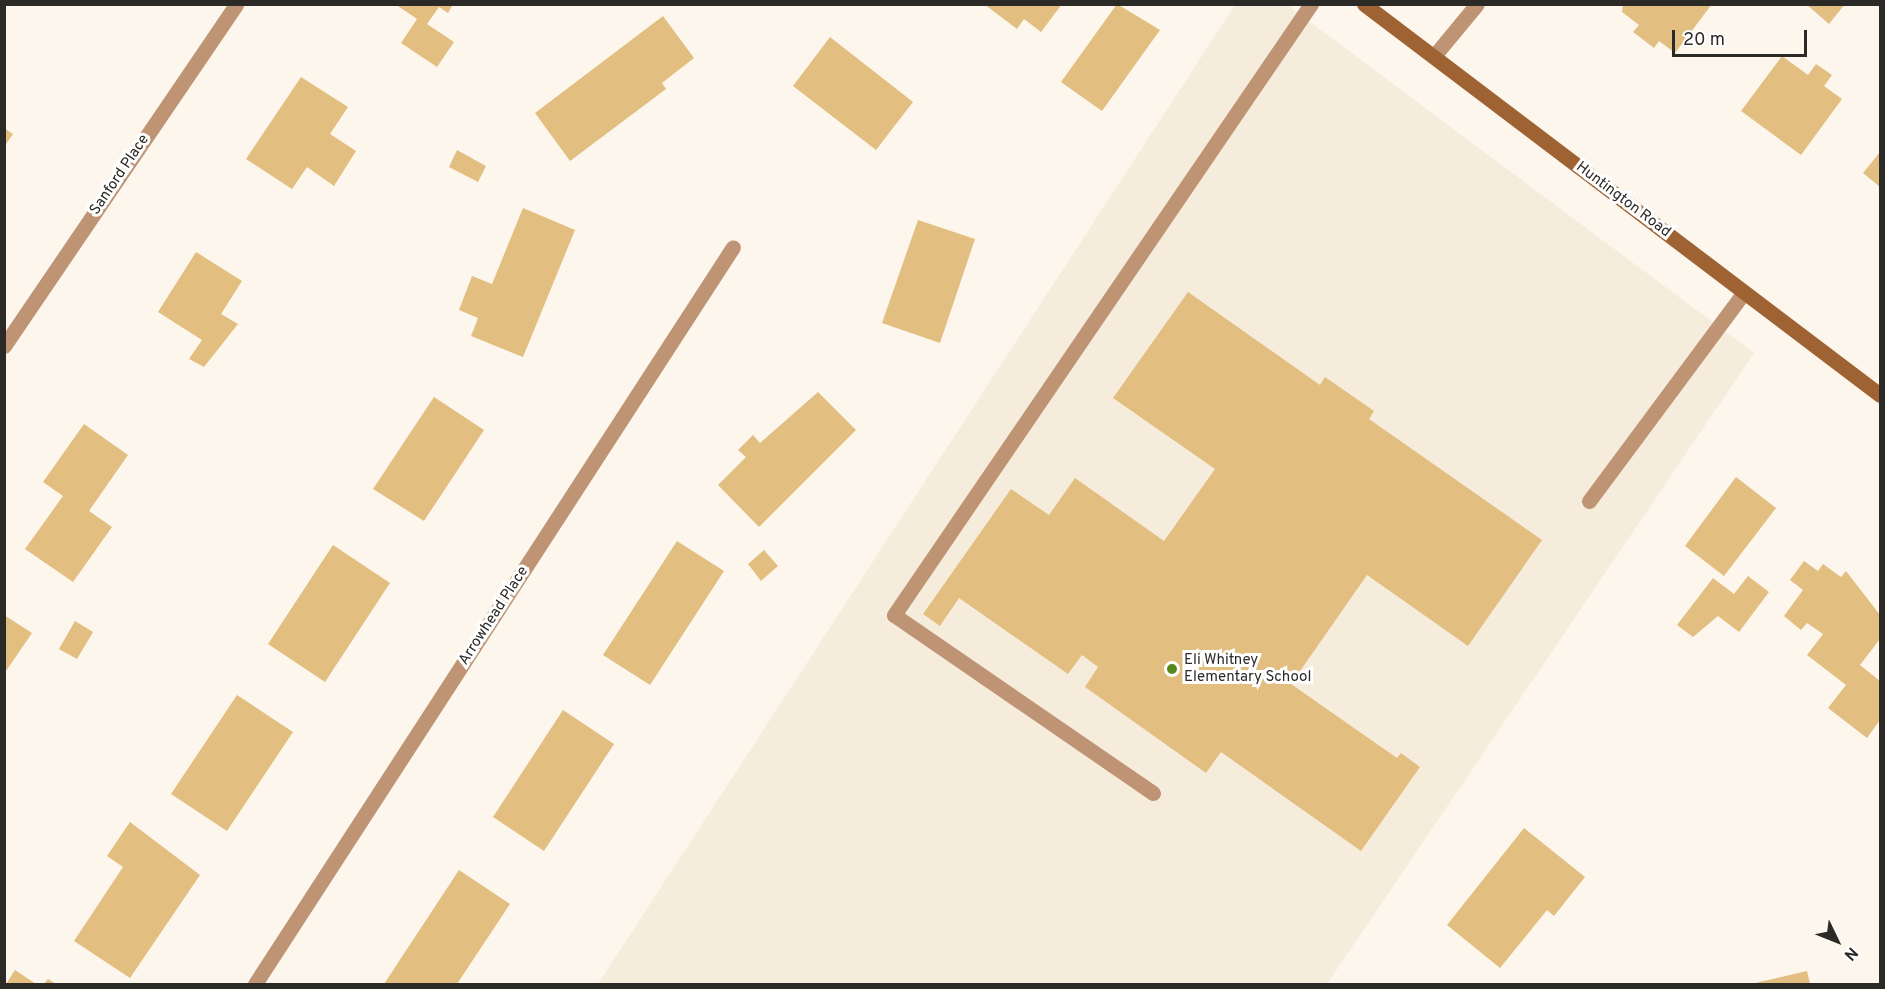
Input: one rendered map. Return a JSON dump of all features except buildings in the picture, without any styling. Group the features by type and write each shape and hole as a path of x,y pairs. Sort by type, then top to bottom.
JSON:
{"main road":[{"name":"Huntington Road","path":"1364,4 1881,396"}],"street":[{"name":"Sanford Place","path":"4,346 236,4"},
{"path":"1153,793 894,615 1311,4"},
{"path":"1434,56 1477,4"},
{"name":"Arrowhead Place","path":"255,984 733,247"},
{"path":"1589,501 1744,292"}],"shaded area":[{"name":"Eli Whitney Elementary School","path":"1235,5 1287,5 1754,353 1327,984 598,984"}],"place":[{"name":"Eli Whitney Elementary School","path":"1172,669"}]}
